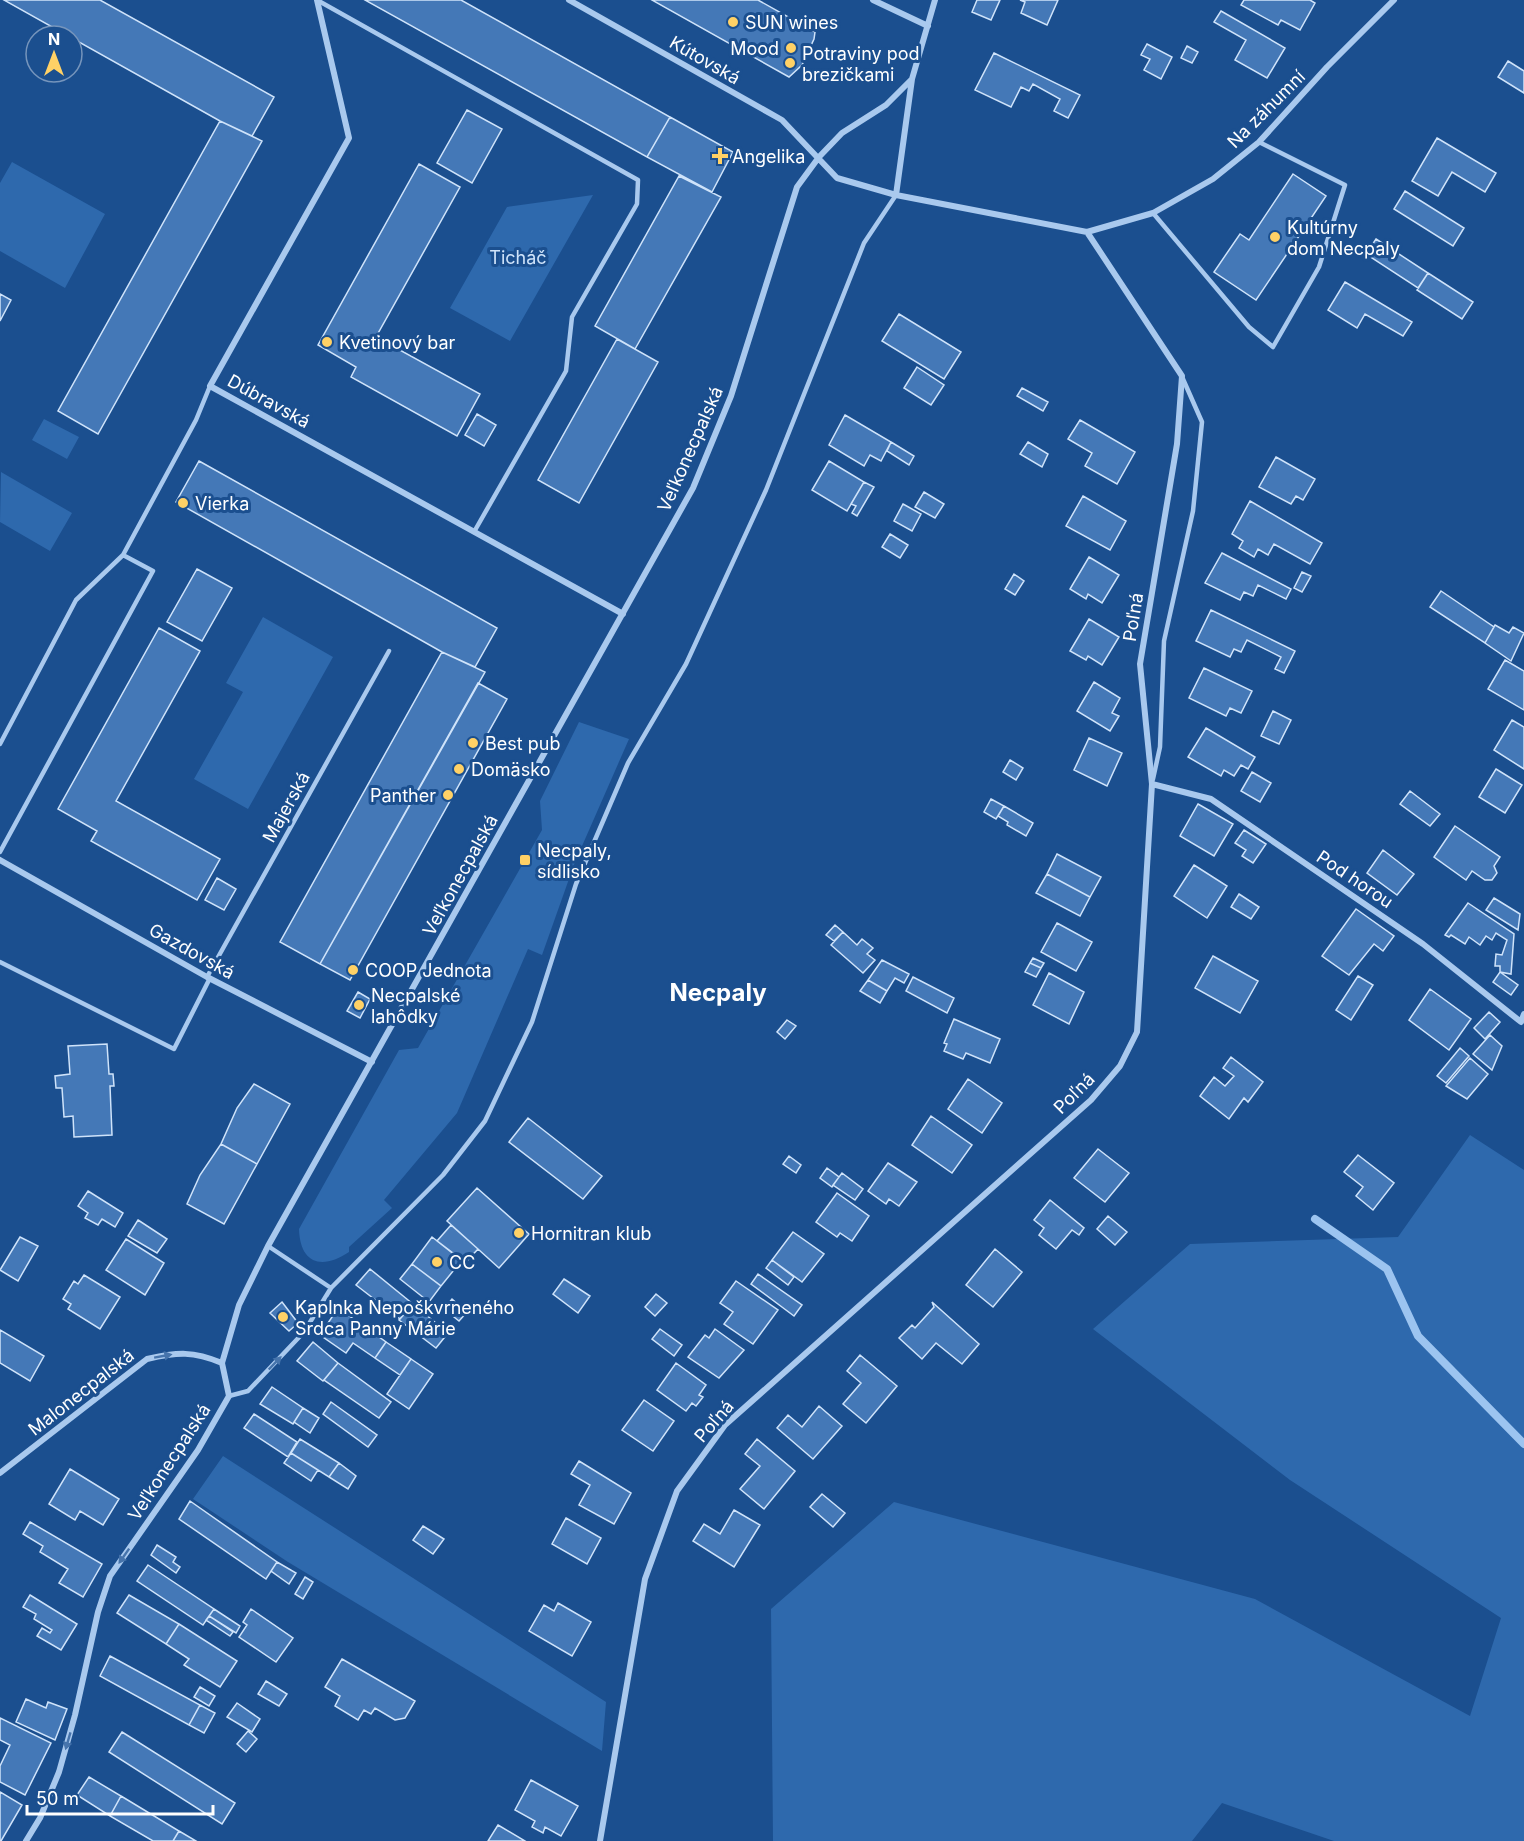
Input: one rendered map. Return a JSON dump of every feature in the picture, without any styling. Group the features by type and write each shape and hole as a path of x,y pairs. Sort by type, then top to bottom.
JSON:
{"street":[{"name":"Dúbravská","path":"317,0 349,138 210,386 623,614"},
{"name":"Kútovská","path":"569,0 782,120 837,178 896,195"},
{"path":"873,0 928,26"},
{"name":"Veľkonecpalská","path":"896,195 912,80 935,0"},
{"name":"Na záhumní","path":"896,195 1088,232 1153,213 1213,179 1259,142 1327,67 1394,0"},
{"name":"Veľkonecpalská","path":"26,1841 40,1818 59,1772 75,1715 98,1612 110,1576 205,1439 229,1396 222,1363 239,1305 268,1246 693,488 731,396 797,187 819,157 842,133 886,105 912,80"},
{"path":"1088,232 1182,376"},
{"name":"Poľná","path":"600,1841 645,1579 677,1491 725,1425 1091,1100 1120,1066 1137,1032 1152,784 1140,664 1177,444 1182,376"},
{"name":"Pod horou","path":"1152,784 1211,799 1423,944 1521,1022 1524,1014"},
{"name":"Gazdovská","path":"0,860 208,978 372,1062"},
{"name":"Malonecpalská","path":"0,1473 147,1359 170,1354 197,1353 222,1363"}],"lane":[{"path":"317,0 638,180 637,204 572,317 566,371 474,532"},
{"path":"1153,213 1249,327 1273,347 1319,267 1345,185 1259,142"},
{"path":"229,1396 248,1391 304,1332 331,1288 443,1175 485,1121 532,1022 576,884 628,763 686,664 766,490 864,243 896,195"},
{"path":"1152,784 1160,747 1164,641 1193,511 1202,422 1182,376"},
{"path":"0,744 76,600 123,555 196,420 210,386"},
{"path":"0,852 153,571 123,555"},
{"name":"Majerská","path":"0,962 174,1049 208,978 389,651"},
{"path":"268,1246 331,1288"}],"green space":[{"path":"12,162 105,214 65,288 0,251 0,183"},
{"name":"Ticháč","path":"593,195 510,341 450,308 507,207"},
{"path":"44,419 79,437 67,459 32,440"},
{"path":"1,472 72,513 50,551 0,522"},
{"path":"263,617 333,657 248,809 194,779 243,692 226,683"},
{"path":"579,722 629,739 575,862 542,955 528,949 457,1113 384,1200 392,1208 349,1247 349,1252 330,1261 314,1260 303,1250 299,1229 399,1050 418,1048 542,830 540,801"},
{"path":"1470,1135 1524,1170 1524,1841 1334,1841 1222,1803 1192,1841 773,1841 771,1609 894,1502 1255,1599 1470,1716 1501,1618 1290,1480 1093,1329 1190,1244 1398,1237"},
{"path":"223,1456 606,1702 602,1751 288,1562 193,1499"}],"building":[{"path":"4,0 100,0 274,97 252,136 220,121 84,45 84,24 47,24"},
{"path":"365,0 461,0 670,117 647,157"},
{"path":"652,0 758,0 815,32 814,39 802,65 789,77"},
{"path":"977,0 1000,0 991,20 972,12"},
{"path":"1020,0 1058,0 1047,25 1021,13 1025,2"},
{"path":"1244,0 1310,0 1315,3 1300,30 1281,20 1278,25 1241,5"},
{"path":"1221,11 1285,48 1267,78 1235,60 1246,40 1214,22"},
{"path":"1147,44 1172,57 1161,79 1144,70 1150,59 1141,55"},
{"path":"1187,46 1198,52 1192,63 1181,58"},
{"path":"994,53 1080,95 1068,118 1054,111 1060,99 1033,84 1029,91 1021,87 1011,107 975,90"},
{"path":"1508,61 1524,71 1524,93 1498,77"},
{"path":"467,110 502,129 472,183 437,163"},
{"path":"670,117 733,152 712,192 647,157"},
{"path":"220,121 262,141 98,434 58,411"},
{"path":"1437,138 1496,173 1485,192 1452,172 1438,196 1412,181"},
{"path":"419,164 460,187 376,337 480,394 457,436 351,377 356,367 318,345"},
{"name":"Kultúrny dom Necpaly","path":"1293,174 1326,196 1256,300 1214,272 1240,234 1249,240"},
{"path":"679,176 721,197 635,349 595,326"},
{"path":"1405,191 1464,228 1453,246 1394,209"},
{"path":"1376,239 1428,273 1418,288 1366,254"},
{"path":"1428,273 1473,302 1462,319 1417,290"},
{"path":"1345,282 1412,322 1403,336 1365,314 1357,328 1328,310"},
{"path":"0,294 11,300 0,321"},
{"path":"899,314 961,352 944,379 882,341"},
{"path":"617,339 658,362 579,503 538,480"},
{"path":"917,367 944,385 931,405 904,388"},
{"path":"1022,388 1048,402 1043,411 1017,396"},
{"path":"477,414 496,425 484,446 465,435"},
{"path":"845,415 891,442 881,461 870,455 864,466 829,445"},
{"path":"1080,420 1135,452 1117,484 1085,466 1092,453 1068,439"},
{"path":"891,442 914,456 909,465 887,451"},
{"path":"1028,442 1048,454 1042,467 1020,454"},
{"path":"1276,457 1315,479 1303,500 1296,496 1291,504 1259,487"},
{"path":"199,461 497,628 475,667 442,652 176,502"},
{"path":"829,461 864,482 847,511 812,490"},
{"path":"864,482 874,487 857,516 852,513 856,506 851,504"},
{"path":"924,492 944,504 935,518 915,507"},
{"path":"1083,496 1126,521 1110,550 1066,526"},
{"path":"1250,501 1322,543 1310,564 1274,544 1268,555 1258,549 1254,557 1239,548 1243,541 1232,534"},
{"path":"903,504 921,514 912,531 894,521"},
{"path":"890,534 908,545 900,558 882,547"},
{"path":"1222,553 1291,589 1286,599 1258,585 1253,596 1244,592 1240,600 1205,583"},
{"path":"1089,557 1119,575 1102,603 1088,594 1086,599 1070,589"},
{"path":"197,569 232,588 202,641 167,622"},
{"path":"1302,572 1311,576 1302,592 1294,588"},
{"path":"1014,574 1024,581 1015,595 1005,589"},
{"path":"1441,591 1494,627 1485,643 1430,607"},
{"path":"1211,610 1295,651 1284,673 1275,669 1281,657 1247,640 1241,652 1234,649 1230,657 1196,641"},
{"path":"1089,619 1119,637 1102,665 1088,656 1086,660 1070,651"},
{"path":"1495,625 1509,633 1513,627 1524,633 1511,661 1485,643"},
{"path":"159,628 200,651 116,801 220,859 197,900 91,841 97,831 58,809"},
{"path":"442,652 485,672 320,964 280,942"},
{"path":"1505,660 1524,671 1524,710 1488,689"},
{"path":"1204,668 1252,691 1241,713 1230,708 1226,716 1189,698"},
{"path":"1094,682 1120,698 1112,713 1119,716 1110,731 1077,711"},
{"path":"478,683 507,699 350,980 320,964"},
{"path":"1273,711 1291,720 1279,744 1261,736"},
{"path":"1512,720 1524,727 1524,769 1494,750"},
{"path":"1206,728 1255,757 1248,769 1241,765 1234,776 1224,770 1221,776 1188,757"},
{"path":"1089,738 1122,753 1107,786 1074,770"},
{"path":"1010,760 1023,768 1016,780 1003,772"},
{"path":"1496,769 1522,785 1505,813 1479,797"},
{"path":"1252,772 1271,783 1260,802 1241,791"},
{"path":"1410,791 1440,814 1430,826 1400,804"},
{"path":"991,799 1004,806 996,819 984,812"},
{"path":"1198,804 1233,824 1214,856 1180,836"},
{"path":"1004,806 1033,823 1026,836 1007,825 1008,822 998,816"},
{"path":"1455,826 1500,857 1494,866 1497,873 1492,880 1485,880 1472,871 1466,880 1434,857"},
{"path":"1244,830 1266,844 1253,863 1242,856 1246,850 1235,843"},
{"path":"1383,850 1414,874 1397,895 1367,873"},
{"path":"1057,854 1101,877 1090,897 1047,874"},
{"path":"1194,865 1227,886 1207,918 1174,896"},
{"path":"1047,874 1090,897 1080,916 1036,893"},
{"path":"217,878 236,889 224,910 205,900"},
{"path":"1239,894 1259,907 1251,919 1231,907"},
{"path":"1494,898 1520,914 1518,930 1486,910"},
{"path":"1468,903 1514,934 1511,974 1500,972 1500,966 1495,966 1496,954 1502,955 1507,940 1496,933 1492,940 1486,936 1480,945 1469,937 1465,944 1451,935 1449,937 1445,935"},
{"path":"1356,909 1394,936 1383,951 1374,944 1349,975 1322,956"},
{"path":"1057,923 1092,942 1076,971 1041,952"},
{"path":"835,925 843,932 834,941 826,935"},
{"path":"843,932 857,945 862,939 873,948 867,954 875,960 863,973 831,945"},
{"path":"1213,956 1258,981 1240,1013 1195,988"},
{"path":"1033,958 1044,963 1041,968 1030,963"},
{"path":"882,960 909,974 904,983 895,978 887,991 868,980"},
{"path":"1030,963 1041,968 1036,977 1025,972"},
{"path":"1500,972 1518,985 1511,995 1493,982"},
{"path":"1049,973 1084,992 1069,1024 1033,1005"},
{"path":"1358,976 1373,985 1351,1020 1336,1010"},
{"path":"913,977 954,998 947,1013 906,991"},
{"path":"868,980 887,991 880,1003 860,991"},
{"path":"1430,989 1471,1019 1449,1050 1409,1020"},
{"name":"Necpalské lahôdky","path":"358,992 370,999 360,1018 347,1011"},
{"path":"1489,1012 1500,1022 1485,1039 1474,1028"},
{"path":"954,1019 1000,1039 990,1063 966,1053 963,1059 944,1051 947,1044 944,1043"},
{"path":"787,1020 796,1026 785,1039 777,1032"},
{"path":"1490,1035 1502,1046 1492,1070 1473,1054"},
{"path":"107,1044 109,1074 113,1074 114,1086 110,1086 112,1135 74,1137 73,1116 64,1117 62,1088 56,1088 55,1076 70,1074 68,1046"},
{"path":"1460,1048 1469,1056 1446,1083 1437,1076"},
{"path":"1231,1057 1263,1082 1248,1102 1244,1098 1229,1119 1200,1096 1214,1077 1225,1086 1234,1076 1223,1068"},
{"path":"1470,1058 1488,1074 1467,1099 1446,1086"},
{"path":"968,1079 1002,1103 982,1133 948,1109"},
{"path":"254,1084 290,1104 257,1164 221,1144 237,1108"},
{"path":"931,1116 972,1145 952,1173 912,1145"},
{"path":"528,1118 602,1176 583,1199 509,1142"},
{"path":"221,1144 257,1164 224,1224 187,1204 200,1175"},
{"path":"1098,1149 1129,1173 1105,1202 1074,1178"},
{"path":"1358,1155 1394,1183 1373,1210 1356,1196 1363,1187 1344,1172"},
{"path":"789,1156 801,1165 796,1173 783,1164"},
{"path":"888,1163 917,1182 899,1206 889,1199 886,1204 868,1191"},
{"path":"827,1168 839,1177 832,1187 820,1178"},
{"path":"842,1173 863,1189 855,1200 833,1185"},
{"path":"477,1188 529,1234 499,1268 447,1221"},
{"path":"88,1191 123,1213 115,1227 102,1219 98,1225 85,1218 88,1213 78,1206"},
{"path":"837,1193 869,1216 852,1241 840,1233 837,1237 816,1222"},
{"path":"1050,1200 1084,1228 1079,1235 1072,1230 1056,1249 1039,1235 1044,1228 1034,1220"},
{"path":"1108,1216 1127,1232 1115,1245 1097,1229"},
{"path":"138,1220 167,1239 157,1253 128,1236"},
{"path":"451,1225 478,1249 465,1263 437,1241"},
{"path":"793,1232 824,1254 802,1282 772,1260"},
{"path":"20,1237 38,1246 18,1281 0,1270"},
{"name":"CC","path":"432,1237 462,1260 441,1286 412,1264"},
{"path":"126,1239 164,1263 145,1295 106,1270"},
{"path":"995,1249 1022,1272 993,1307 966,1285"},
{"path":"772,1260 794,1277 788,1285 766,1268"},
{"path":"412,1264 441,1286 429,1302 400,1279"},
{"path":"370,1269 413,1304 400,1319 356,1285"},
{"path":"758,1274 802,1305 794,1316 751,1284"},
{"path":"84,1275 120,1297 100,1329 68,1309 71,1304 63,1299 74,1281 78,1284"},
{"path":"564,1279 590,1296 578,1313 553,1294"},
{"path":"736,1281 778,1310 753,1344 724,1324 733,1312 720,1303"},
{"path":"656,1294 667,1303 655,1316 645,1307"},
{"path":"452,1299 467,1312 459,1321 444,1309"},
{"name":"Kaplnka Nepoškvrneného Srdca Panny Márie","path":"282,1302 298,1323 289,1331 270,1313"},
{"path":"932,1302 979,1344 962,1364 936,1343 922,1359 899,1338 912,1325 915,1328 934,1307"},
{"path":"413,1304 448,1333 436,1348 399,1320"},
{"path":"338,1308 386,1342 375,1358 353,1343 346,1353 320,1335"},
{"path":"660,1329 682,1345 674,1356 652,1339"},
{"path":"715,1329 744,1350 719,1378 688,1357 705,1335 709,1338"},
{"path":"0,1330 44,1356 30,1381 0,1363"},
{"path":"313,1342 338,1363 323,1381 297,1361"},
{"path":"386,1342 411,1359 400,1375 375,1358"},
{"path":"860,1355 897,1386 866,1423 843,1404 861,1383 847,1371"},
{"path":"411,1359 433,1374 409,1409 387,1394"},
{"path":"338,1363 391,1402 379,1418 324,1380"},
{"path":"676,1363 706,1385 699,1395 703,1397 696,1406 692,1403 686,1411 657,1390"},
{"path":"272,1387 303,1408 293,1424 260,1404"},
{"path":"644,1400 674,1421 653,1451 622,1430"},
{"path":"331,1402 377,1435 368,1447 323,1414"},
{"path":"819,1406 842,1426 813,1459 777,1428 788,1415 802,1427"},
{"path":"303,1408 319,1418 310,1433 294,1422"},
{"path":"254,1414 297,1442 288,1457 244,1428"},
{"path":"300,1439 339,1463 329,1477 291,1453"},
{"path":"757,1439 795,1471 764,1509 740,1489 760,1466 745,1454"},
{"path":"291,1453 318,1470 311,1481 284,1463"},
{"path":"579,1461 631,1493 614,1524 579,1505 590,1485 571,1474"},
{"path":"339,1463 356,1476 348,1489 329,1477"},
{"path":"70,1469 119,1499 103,1525 80,1511 75,1520 49,1504"},
{"path":"822,1494 845,1513 833,1527 810,1507"},
{"path":"190,1501 277,1562 266,1579 179,1519"},
{"path":"734,1510 760,1525 734,1567 693,1541 704,1524 720,1534"},
{"path":"566,1518 601,1538 587,1564 552,1544"},
{"path":"30,1522 102,1564 83,1597 59,1583 68,1569 40,1552 43,1546 23,1534"},
{"path":"423,1526 444,1539 433,1554 413,1540"},
{"path":"157,1545 176,1557 173,1562 180,1567 176,1573 151,1555"},
{"path":"277,1562 296,1573 289,1584 271,1571"},
{"path":"148,1565 214,1609 203,1625 137,1581"},
{"path":"305,1577 313,1582 303,1599 295,1594"},
{"path":"30,1595 77,1624 61,1650 37,1636 42,1628 50,1633 52,1630 34,1619 36,1614 23,1607"},
{"path":"129,1595 179,1624 166,1644 117,1613"},
{"path":"558,1603 591,1622 572,1656 529,1631 544,1605 554,1611"},
{"path":"214,1609 240,1626 236,1633 209,1616"},
{"path":"251,1609 293,1638 276,1662 239,1637 247,1625 243,1622"},
{"path":"209,1616 233,1632 230,1636 206,1620"},
{"path":"179,1624 237,1661 220,1687 184,1665 189,1659 166,1644"},
{"path":"110,1656 200,1705 189,1725 100,1676"},
{"path":"342,1659 415,1701 405,1718 395,1720 375,1708 371,1714 364,1710 358,1720 335,1706 340,1696 325,1687"},
{"path":"266,1681 287,1694 279,1706 258,1694"},
{"path":"200,1687 215,1696 209,1706 194,1697"},
{"path":"26,1699 46,1708 48,1702 67,1709 55,1740 16,1722"},
{"path":"237,1703 260,1719 252,1732 227,1717"},
{"path":"200,1705 215,1713 204,1733 189,1725"},
{"path":"0,1718 51,1743 25,1795 0,1782 0,1766 10,1745 0,1740"},
{"path":"248,1731 257,1739 246,1752 237,1744"},
{"path":"122,1732 235,1803 222,1824 109,1752"},
{"path":"89,1777 121,1796 110,1816 77,1795"},
{"path":"531,1780 578,1806 561,1836 545,1827 543,1833 532,1827 535,1821 515,1810"},
{"path":"0,1792 22,1805 1,1841 0,1841"},
{"path":"121,1796 179,1831 173,1841 153,1841 110,1816"},
{"path":"498,1825 525,1841 488,1841"},
{"path":"179,1831 196,1841 173,1841"}],"waterway":[{"path":"1315,1219 1387,1269 1418,1336 1524,1444"}],"place":[{"name":"SUN wines","path":"733,22"},
{"name":"Mood","path":"791,48"},
{"name":"Potraviny pod brezičkami","path":"790,63"},
{"name":"Angelika","path":"720,156"},
{"name":"Kultúrny dom Necpaly","path":"1275,237"},
{"name":"Kvetinový bar","path":"327,342"},
{"name":"Vierka","path":"183,503"},
{"name":"Best pub","path":"473,743"},
{"name":"Domäsko","path":"459,769"},
{"name":"Panther","path":"448,795"},
{"name":"Necpaly, sídlisko","path":"525,860"},
{"name":"COOP Jednota","path":"353,970"},
{"name":"Necpalské lahôdky","path":"359,1005"},
{"name":"Hornitran klub","path":"519,1233"},
{"name":"CC","path":"437,1262"},
{"name":"Kaplnka Nepoškvrneného Srdca Panny Márie","path":"283,1317"}],"district":[{"name":"Necpaly","path":"718,992"}]}
